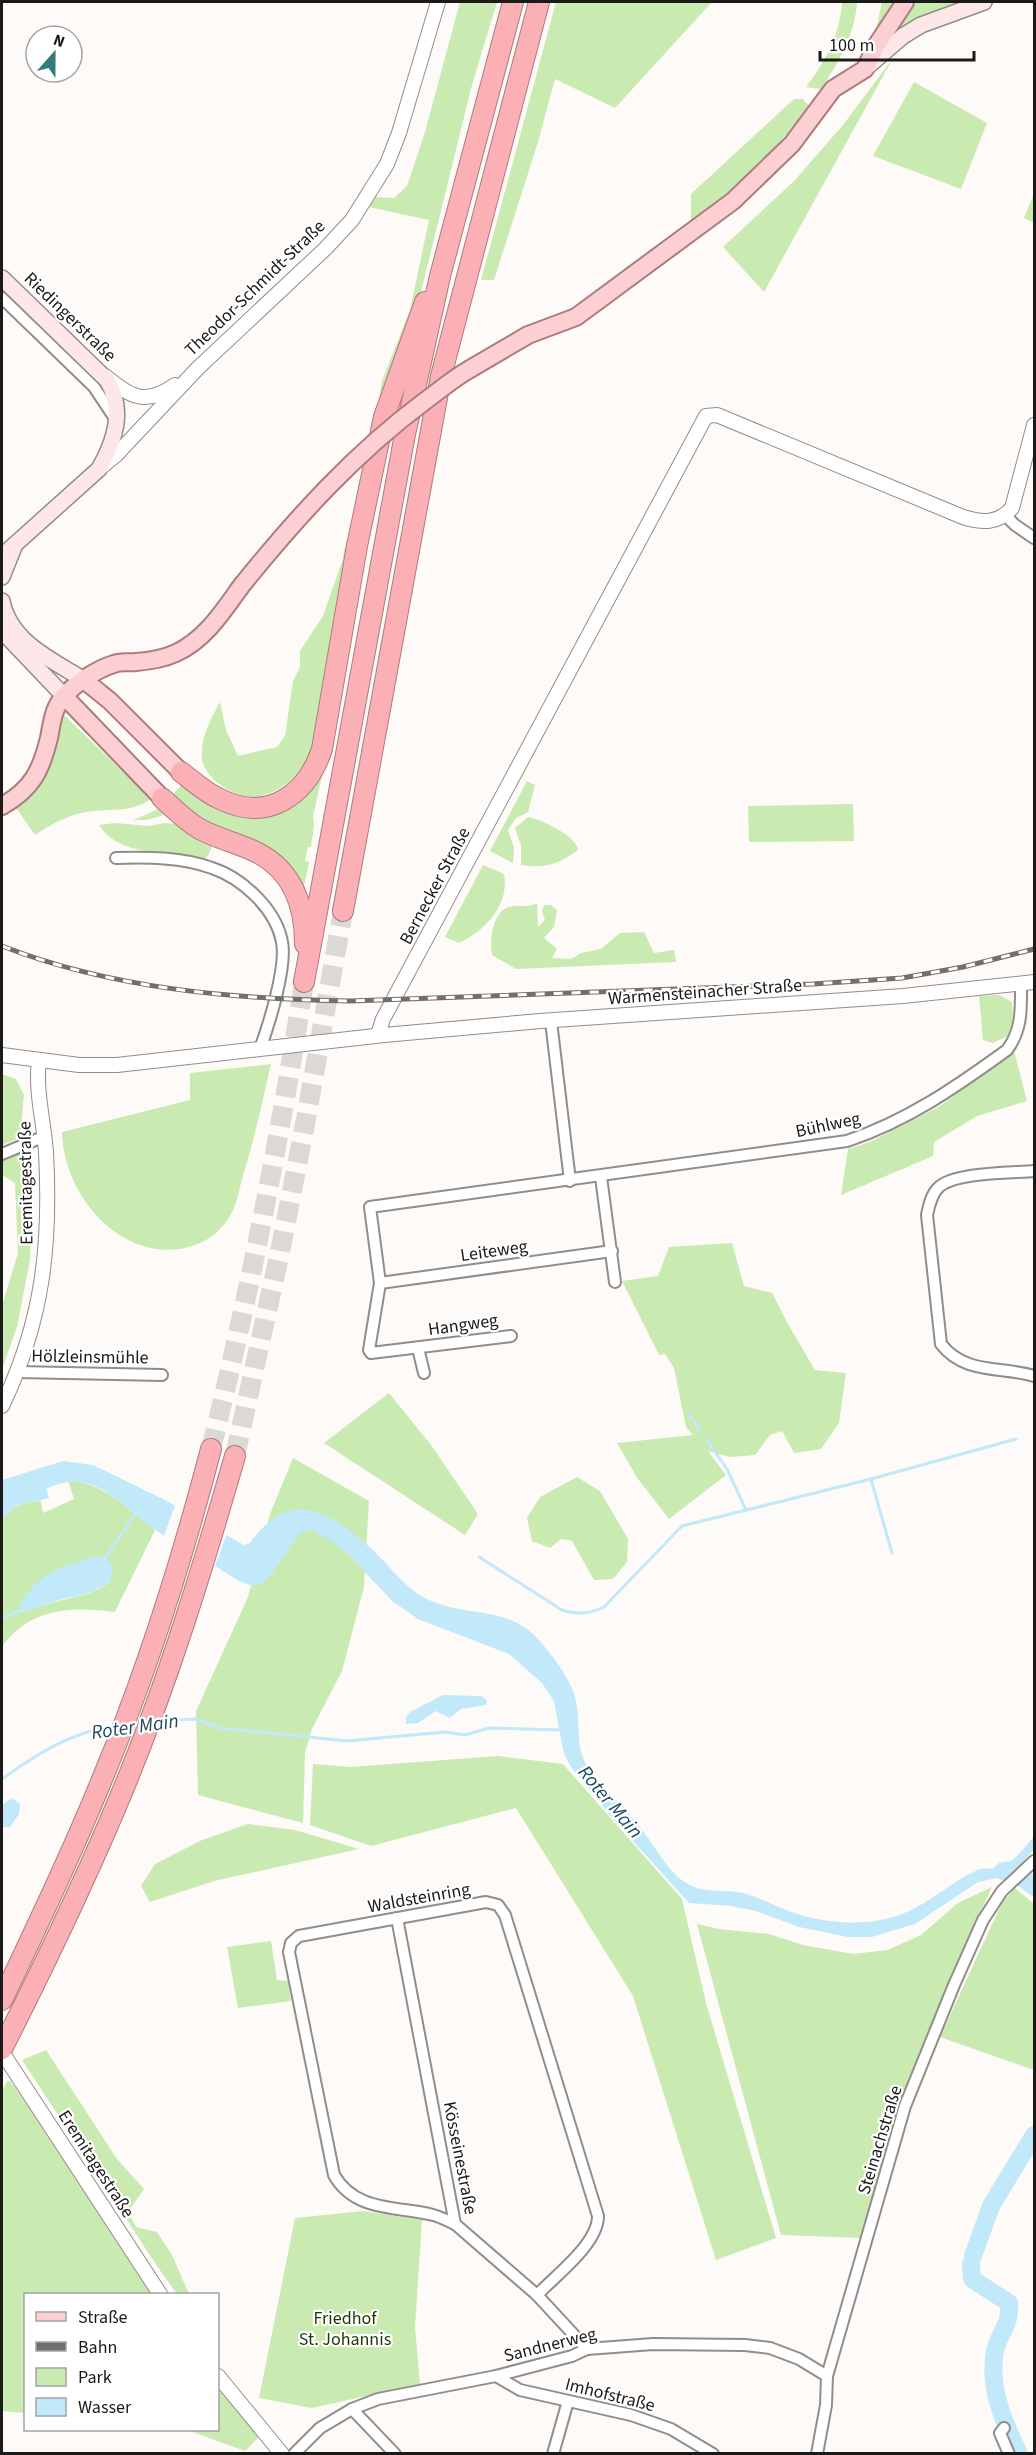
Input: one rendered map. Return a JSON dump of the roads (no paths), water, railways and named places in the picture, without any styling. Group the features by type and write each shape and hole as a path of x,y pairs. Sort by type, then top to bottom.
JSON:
{"highway":[{"path":"162,798 198,828 270,861 290,883 297,893 302,909 305,933 304,982 405,434 440,276 513,2"},
{"path":"343,911 441,376 538,2"},
{"path":"526,46 548,2"},
{"path":"182,772 219,799 246,807 266,806 288,798 306,783 317,763 326,729 357,546 384,417 422,308 440,276"},
{"path":"2,2000 76,1840 118,1740 144,1670 197,1503 211,1449"},
{"path":"2,2051 66,1919 144,1736 169,1668 235,1456"}],"main road":[{"path":"865,69 876,46 905,2"},
{"path":"5,804 20,795 36,776 44,757 52,718 64,696 84,680 115,663 139,662 174,654 208,630 301,514 345,469 406,415 470,369 528,335 576,317 733,201 792,144 833,89 865,69 903,36 921,25 984,2"},
{"name":"Riedingerstraße","path":"2,278 100,372 110,386 115,398 117,422 109,452 99,469"},
{"name":"Theodor-Schmidt-Straße","path":"8,551 99,469"},
{"path":"2,577 8,551"},
{"path":"2,601 10,622 21,638 84,680 110,701 182,772"},
{"path":"2,631 162,798"}],"street":[{"name":"Theodor-Schmidt-Straße","path":"99,469 116,455 198,368 328,247 352,220 370,195 387,164 399,133 438,2"},
{"name":"Riedingerstraße","path":"2,298 94,387 117,422"},
{"path":"100,372 126,393 146,398 166,392 198,368"},
{"name":"Bernecker Straße","path":"378,1035 383,1019 704,420 710,415 717,415 963,517 986,521 996,520 1005,515"},
{"path":"1035,425 1016,499 1005,515 1014,525 1035,538"},
{"path":"116,858 146,857 212,868 230,877 265,906 277,924 283,943 275,1000 260,1049"},
{"name":"Warmensteinacher Straße","path":"378,1035 761,1007 1028,984"},
{"name":"Bühlweg","path":"370,1207 839,1143 873,1132 938,1099 1007,1050 1015,1040 1020,1026 1028,984"},
{"path":"551,1021 570,1181"},
{"path":"2,1055 79,1065 117,1065 378,1035"},
{"name":"Eremitagestraße","path":"2,1406 18,1372 34,1322 45,1262 48,1197 45,1136 37,1076 39,1061"},
{"path":"2,1154 45,1136"},
{"path":"1035,1171 950,1180 938,1188 927,1215 941,1344 952,1357 962,1363 1035,1376"},
{"path":"601,1177 615,1282"},
{"name":"Hangweg","path":"370,1207 380,1283 369,1350 375,1354 511,1336"},
{"name":"Leiteweg","path":"380,1283 612,1251"},
{"name":"Hangweg","path":"418,1348 424,1373"},
{"name":"Hölzleinsmühle","path":"18,1372 162,1376"},
{"name":"Steinachstraße","path":"817,2454 826,2404 827,2376 905,2106 982,1920 1002,1891 1032,1864"},
{"name":"Waldsteinring","path":"454,2224 435,2215 364,2202 340,2186 334,2175 289,1952 291,1943 299,1936 486,1902 498,1905 505,1914 597,2216 598,2227 592,2239 537,2295"},
{"name":"Kösseinestraße","path":"397,1918 454,2224 537,2295 587,2349"},
{"name":"Eremitagestraße","path":"2,2051 159,2293"},
{"name":"Sandnerweg","path":"294,2454 320,2428 352,2409 378,2399 496,2376 572,2356 587,2349 653,2344 745,2345 770,2348 799,2359 827,2376"},
{"name":"Imhofstraße","path":"496,2376 520,2390 632,2415 661,2426 713,2454"},
{"path":"219,2377 282,2454"},
{"path":"553,2454 568,2401"},
{"path":"352,2409 394,2454"},
{"path":"1004,2428 1000,2433 1009,2454"}],"water":[{"path":"63,1461 93,1465 165,1500 244,1545 250,1543 265,1525 280,1515 295,1510 310,1510 325,1515 356,1535 405,1584 420,1595 442,1605 497,1616 523,1626 551,1655 571,1686 577,1704 580,1744 585,1763 636,1822 674,1873 694,1887 743,1893 807,1917 841,1922 875,1921 908,1911 976,1871 999,1868 1011,1861 1034,1836 1034,1850 1011,1875 978,1882 915,1924 872,1937 848,1937 799,1927 756,1911 731,1906 689,1903 614,1820 571,1767 564,1754 554,1701 542,1683 509,1654 418,1619 392,1601 348,1554 312,1530 300,1533 263,1583 249,1585 157,1531 119,1501 93,1485 79,1482 63,1483 46,1489 49,1498 18,1505 2,1521 2,1480"},
{"path":"96,1556 106,1558 112,1567 111,1581 89,1592 18,1612 24,1599 40,1580 59,1569"},
{"path":"443,1695 482,1696 487,1701 486,1705 461,1709 450,1718 436,1711 418,1723 406,1724 406,1717 410,1712"},
{"path":"12,1798 20,1804 19,1814 10,1827 2,1827 2,1805"}],"waterway":[{"path":"689,1414 700,1430"},
{"path":"706,1439 727,1469 746,1510"},
{"path":"479,1557 562,1610 573,1613 593,1611 604,1607 682,1526 871,1479 1016,1439"},
{"path":"871,1479 892,1553"},
{"name":"Roter Main","path":"104,1560 137,1511"},
{"name":"Roter Main","path":"2,1618 19,1611"},
{"name":"Roter Main","path":"157,1721 195,1719 220,1728 347,1741 445,1732 465,1735 489,1728 561,1730"},
{"name":"Roter Main","path":"2,1779 55,1745 84,1733 115,1726"},
{"name":"Roter Main","path":"1003,1871 1014,1870 1034,1887"},
{"name":"Roter Main","path":"973,2256 991,2206 1034,2135"},
{"name":"Roter Main","path":"971,2264 972,2279 1009,2303 1007,2323 997,2344 993,2365 999,2404 1019,2454"}],"tunnel":[{"path":"235,1456 280,1252 343,911"},
{"path":"211,1449 263,1217 304,982"}],"railway":[{"path":"2,946 44,961 86,972 174,989 262,998 351,1001 813,984 902,978 963,967 1034,949"}],"park label":[{"name":"Friedhof St. Johannis","path":"345,2328"}]}
